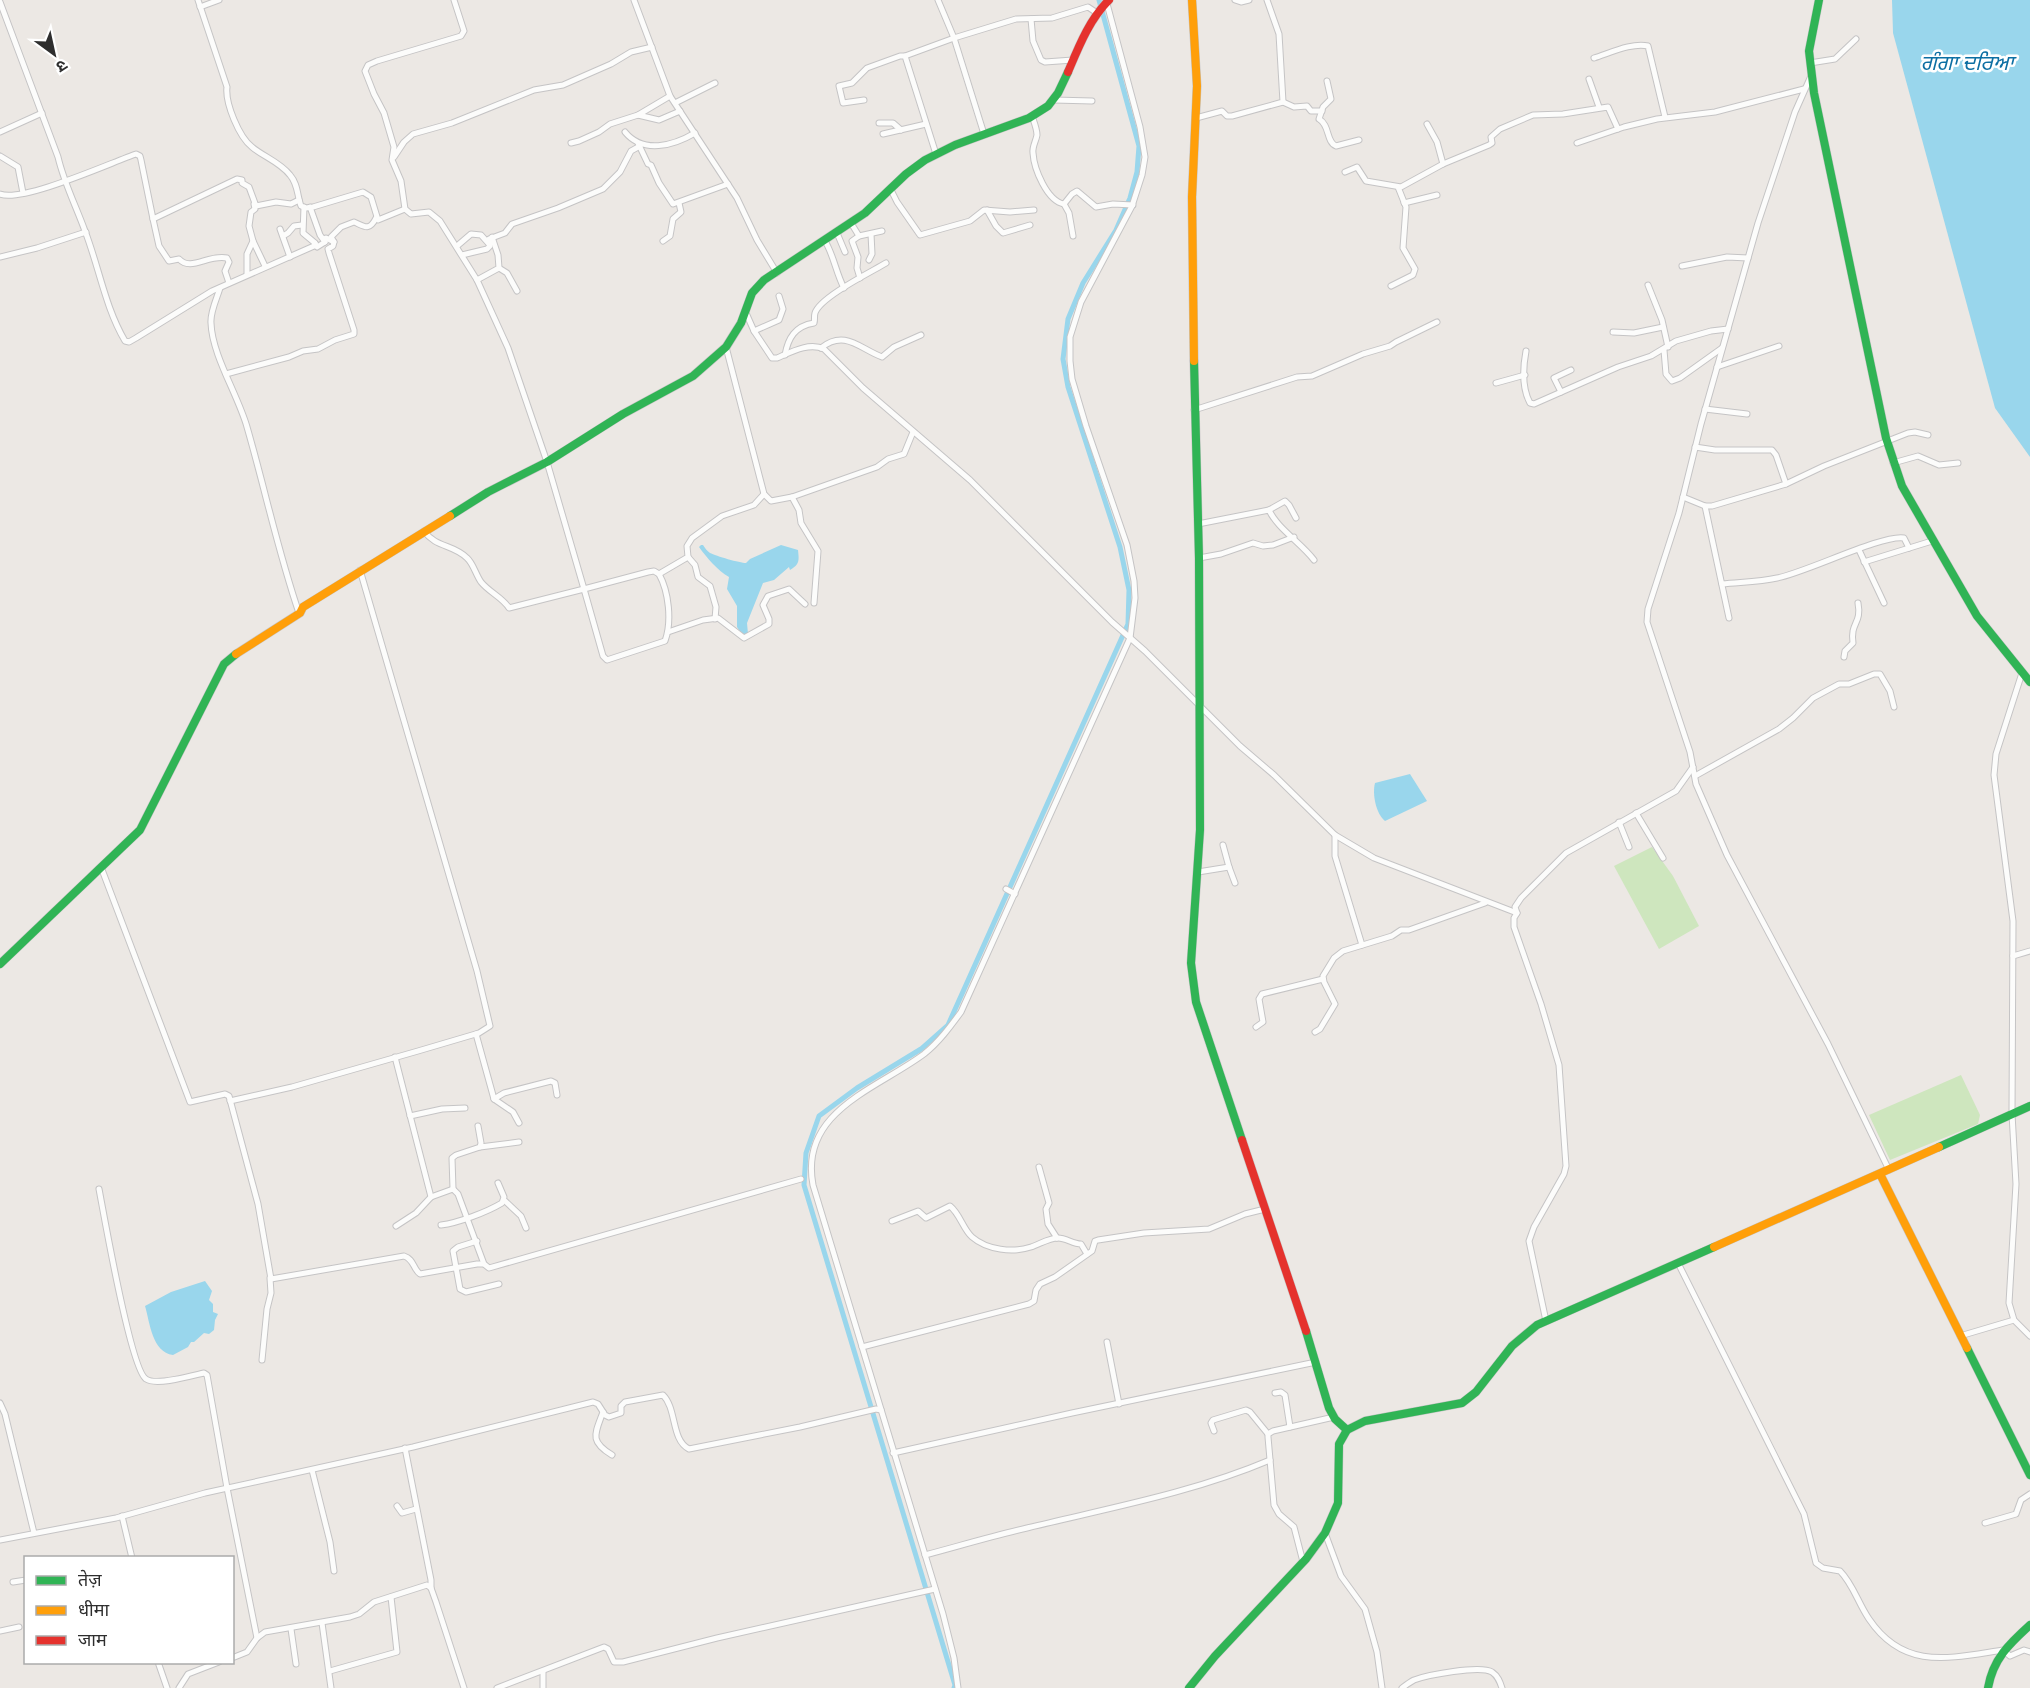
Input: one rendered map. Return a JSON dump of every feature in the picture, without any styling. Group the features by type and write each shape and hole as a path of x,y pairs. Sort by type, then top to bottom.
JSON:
{"street":[{"path":"198,0 227,87 228,107 245,139 253,148 290,174 299,200 307,207 325,242"},
{"path":"200,7 219,0"},
{"path":"423,531 433,542 452,548 467,558 479,579 509,608 584,589 648,572 659,574 668,595 668,632 664,642 607,660 603,656 584,589 546,462 508,348 477,280 440,221 432,213 425,211 411,214 405,210 401,181 392,160 394,147 384,113 366,74 366,68 377,61 461,36 464,31 454,0"},
{"path":"634,0 670,96 741,205 759,245 777,273"},
{"path":"938,0 954,38 984,134"},
{"path":"1192,0 1197,86 1192,197 1200,706 1198,872 1191,963 1196,1002 1316,1362 1325,1397 1334,1418 1347,1430"},
{"path":"1235,0 1245,2 1249,0"},
{"path":"1267,0 1279,34 1283,102"},
{"path":"1819,0 1810,43 1810,63 1893,463 1902,486 1932,541 1977,616 2030,682"},
{"path":"0,2 42,112 64,182 86,232 102,284 118,326 127,342 216,289 290,257 300,250 314,246 315,243"},
{"path":"864,100 843,103 839,86 852,83 867,68 1016,19 1052,18 1088,7 1104,5"},
{"path":"0,964 140,830 221,668 234,656 300,613 303,607 423,531 488,492 546,462 623,414 693,376 726,347 746,313 755,288 873,207 914,167 936,154 1042,111 1054,100 1073,60 1104,5"},
{"path":"958,1688 954,1658 929,1589 924,1556 893,1453 875,1410 862,1347 813,1185 811,1163 823,1127 835,1112 924,1054 951,1026 970,992 1011,891 1129,637 1134,616 1135,586 1127,545 1086,426 1072,379 1069,354 1070,337 1082,302 1132,205 1142,175 1145,157 1104,5"},
{"path":"1031,19 1033,41 1041,60 1073,60"},
{"path":"1810,63 1835,59 1856,39"},
{"path":"1594,58 1629,48 1648,46 1665,117"},
{"path":"392,160 404,142 413,134 452,123 534,90 563,85 611,64 631,52 652,47"},
{"path":"905,56 936,154"},
{"path":"1812,74 1804,89 1785,141 1748,258 1705,409 1683,497 1648,609 1647,622 1694,765 1696,784 1727,855 1828,1044 1888,1170"},
{"path":"1589,79 1599,107"},
{"path":"1327,81 1331,99 1323,107 1319,119 1325,123 1332,145 1359,140"},
{"path":"675,103 715,83"},
{"path":"1577,143 1618,129 1665,117 1715,112 1804,89"},
{"path":"571,143 599,132 610,124 638,115 670,96"},
{"path":"1054,100 1092,101"},
{"path":"1196,118 1222,111 1227,116 1232,116 1283,102 1294,107 1307,105 1311,111 1322,111"},
{"path":"1345,172 1358,167 1366,181 1398,188 1443,164 1489,146 1492,143 1491,137 1500,129 1533,115 1563,114 1608,107 1618,129"},
{"path":"638,115 659,120 680,111"},
{"path":"0,132 42,112"},
{"path":"1032,116 1037,133 1033,152 1040,177 1051,196 1064,204 1069,213 1073,236"},
{"path":"879,123 892,123 901,130"},
{"path":"883,134 926,124"},
{"path":"1427,124 1437,142 1443,164"},
{"path":"625,132 639,145 659,146 683,140 695,133"},
{"path":"639,145 671,203 679,203 728,184"},
{"path":"490,246 489,240 492,237 505,232 515,223 603,189 620,172 631,151 639,145"},
{"path":"0,194 6,196 23,193 64,182 138,155 159,246 169,261 179,259 186,265 190,265 203,259 220,256 227,258 229,262 225,271 229,283"},
{"path":"0,156 18,166 23,193"},
{"path":"153,219 237,179 242,181 249,187 254,197 255,209 251,212 249,226 253,241 265,266"},
{"path":"1391,286 1414,272 1403,248 1406,212 1398,188"},
{"path":"891,190 920,236 970,221 981,211 1035,210"},
{"path":"1064,204 1077,191 1096,207 1132,205"},
{"path":"307,207 363,192 370,197 376,218 372,224 362,227 354,222 341,227 331,237 334,242"},
{"path":"1404,203 1437,195"},
{"path":"254,204 258,206 276,202 291,204 299,200"},
{"path":"663,241 670,236 673,219 681,212 679,203"},
{"path":"307,207 302,225 305,236 317,247 325,242 326,238 334,242"},
{"path":"376,218 378,220 388,218 405,210"},
{"path":"987,210 1003,233 1030,225"},
{"path":"851,223 859,236"},
{"path":"283,236 294,226 302,225"},
{"path":"280,229 290,257"},
{"path":"860,278 856,268 858,257 852,243 859,236 882,231"},
{"path":"0,257 86,232"},
{"path":"837,233 845,252"},
{"path":"457,246 471,234 481,235 490,246"},
{"path":"869,260 872,254 871,234"},
{"path":"492,237 498,255 499,268"},
{"path":"247,274 247,254 253,241"},
{"path":"825,241 831,252 837,276 844,288"},
{"path":"226,374 303,351 318,349 354,334 328,249 333,246 334,242"},
{"path":"462,255 487,249 490,246"},
{"path":"1682,266 1727,257 1748,258"},
{"path":"785,355 792,334 814,323 815,314 820,307 844,288 886,263"},
{"path":"477,280 499,268"},
{"path":"499,268 507,273 517,291"},
{"path":"1648,285 1663,327 1666,374 1672,381 1680,378 1722,348"},
{"path":"216,289 211,325 218,352 247,426 287,577 300,613"},
{"path":"754,331 779,320 783,309 778,296"},
{"path":"746,313 769,356 774,358 807,347 821,348 913,432 970,480 1240,746 1301,800 1335,835 1374,858 1517,914"},
{"path":"1194,410 1297,377 1312,376 1363,354 1390,346 1437,322"},
{"path":"1613,332 1634,333 1663,327"},
{"path":"1526,351 1524,385 1530,403 1538,403 1618,367 1651,356 1670,344 1728,329"},
{"path":"821,348 830,341 844,340 859,344 882,357 894,347 921,335"},
{"path":"1717,367 1779,346"},
{"path":"726,347 765,494 774,501 792,497 877,467 888,459 902,455 913,432"},
{"path":"1561,393 1554,378 1571,370"},
{"path":"1496,383 1525,375"},
{"path":"1705,409 1747,414"},
{"path":"1683,497 1705,506 1724,503 1786,484 1912,432 1928,435"},
{"path":"1695,447 1715,450 1772,450 1786,484"},
{"path":"1893,463 1918,456 1939,465 1958,462"},
{"path":"715,619 716,607 710,586 698,577 695,565 688,557 687,546 692,538 722,516 754,505 765,494"},
{"path":"792,497 800,510 801,523 818,551 814,603"},
{"path":"1198,517 1269,510 1285,501 1296,519"},
{"path":"1705,506 1729,618"},
{"path":"1269,510 1276,522 1294,537 1314,560"},
{"path":"1199,558 1221,554 1253,543 1263,546 1273,545 1294,537"},
{"path":"1722,584 1778,578 1901,537 1909,548"},
{"path":"1864,562 1932,541"},
{"path":"1859,550 1884,603"},
{"path":"659,574 688,557"},
{"path":"230,1101 292,1087 476,1034 489,1028 490,1022 360,570"},
{"path":"668,632 703,620 715,619 724,621 744,638 769,624 770,619 763,605 768,596 789,589 805,604"},
{"path":"1844,657 1845,651 1853,643 1852,629 1860,616 1858,603"},
{"path":"1695,776 1789,722 1814,698 1839,684 1849,684 1878,673 1892,694 1894,707"},
{"path":"2022,673 1996,754 1994,775 2013,921 2012,1114 2016,1184 2009,1303 2014,1320 2030,1336"},
{"path":"1546,1320 1529,1241 1534,1227 1564,1174 1566,1147 1561,1079 1555,1047 1514,927 1514,918 1517,914 1515,907 1561,856 1676,791 1694,765"},
{"path":"1636,813 1663,858"},
{"path":"1619,822 1629,847"},
{"path":"1335,835 1335,856 1362,945"},
{"path":"1223,845 1235,883"},
{"path":"101,867 190,1102 227,1094 230,1101 258,1204 270,1278 271,1293 267,1309 262,1360"},
{"path":"1198,872 1229,867"},
{"path":"1315,1032 1320,1029 1335,1004 1323,979 1337,956 1392,936 1401,930 1409,930 1487,903"},
{"path":"2013,956 2030,951"},
{"path":"1256,1027 1263,1022 1259,999 1262,994 1323,979"},
{"path":"476,1034 494,1099 513,1112 519,1123"},
{"path":"395,1057 431,1197"},
{"path":"494,1099 504,1093 551,1081 555,1083 557,1095"},
{"path":"1189,1688 1215,1656 1303,1562 1325,1533 1338,1503 1339,1444 1347,1430 1365,1421 1462,1403 1476,1392 1512,1346 1546,1320 2030,1106"},
{"path":"410,1116 442,1109 465,1108"},
{"path":"478,1126 480,1147"},
{"path":"519,1142 480,1147 452,1158 453,1189 458,1194 484,1264 489,1268 801,1179"},
{"path":"1039,1167 1049,1203 1046,1209 1048,1224 1057,1238 1073,1244 1081,1244 1087,1254"},
{"path":"1880,1174 2030,1475"},
{"path":"498,1183 504,1200 520,1216 526,1228"},
{"path":"99,1189 131,1340 141,1375 151,1381 172,1381 204,1373 207,1375 257,1638"},
{"path":"396,1226 416,1213 431,1197 453,1189"},
{"path":"441,1225 457,1223 466,1217 499,1205 504,1200"},
{"path":"892,1221 918,1211 926,1218 950,1206 973,1237 983,1243 1006,1250 1031,1247 1057,1238"},
{"path":"862,1347 1029,1304 1034,1300 1040,1284 1055,1277 1092,1251 1095,1241 1144,1233 1209,1229 1245,1214 1265,1209"},
{"path":"477,1241 458,1246 453,1251 459,1285 463,1292 499,1284"},
{"path":"270,1278 404,1256 411,1259 420,1274 484,1264"},
{"path":"1678,1263 1804,1514 1816,1563 1822,1568 1840,1571 1874,1626 1903,1650 1915,1655 1932,1659 2003,1650 2010,1656 2024,1650 2030,1652"},
{"path":"1960,1336 2014,1320"},
{"path":"1107,1342 1119,1404"},
{"path":"893,1453 940,1441 1316,1362"},
{"path":"1275,1393 1281,1392 1285,1395 1290,1427"},
{"path":"0,1540 122,1516 227,1488 312,1470 593,1402 598,1404 607,1416 613,1416 621,1413 621,1406 625,1402 663,1395 670,1405 681,1442 689,1449 875,1410"},
{"path":"0,1403 7,1421 34,1533"},
{"path":"1214,1431 1211,1423 1213,1420 1245,1410 1250,1412 1268,1434 1274,1505 1277,1511 1294,1527 1303,1562"},
{"path":"603,1412 596,1431 596,1440 601,1448 612,1455"},
{"path":"1268,1434 1334,1418"},
{"path":"405,1448 431,1588 464,1688"},
{"path":"924,1556 1026,1528 1204,1485 1270,1460"},
{"path":"312,1470 330,1542 334,1571"},
{"path":"1985,1523 2016,1514 2021,1500 2030,1494"},
{"path":"397,1506 402,1513 416,1509"},
{"path":"122,1516 129,1556"},
{"path":"1325,1533 1341,1576 1365,1609 1377,1652 1382,1688"},
{"path":"13,1582 24,1580"},
{"path":"234,1657 247,1652 257,1638 265,1632 358,1615 369,1605 423,1586 431,1588"},
{"path":"497,1688 604,1647 608,1649 614,1662 623,1662 929,1589"},
{"path":"330,1671 397,1652 391,1597"},
{"path":"322,1623 331,1688"},
{"path":"1988,1688 1994,1663 2003,1650 2030,1625"},
{"path":"0,1631 18,1627"},
{"path":"291,1629 296,1664"},
{"path":"159,1664 167,1688"},
{"path":"179,1688 188,1674 214,1664"},
{"path":"1402,1688 1414,1680 1431,1675 1476,1670 1493,1673 1502,1688"},
{"path":"543,1671 543,1688"}],"green space":[{"path":"1652,847 1673,876 1699,926 1659,949 1614,866"},
{"path":"1961,1075 1980,1115 1978,1124 1890,1160 1869,1115"}],"water":[{"name":"ਗੰਗਾ ਦਰਿਆ","path":"1892,0 2030,0 2030,457 1995,408 1893,33"},
{"path":"701,545 713,554 746,563 781,545 798,550 799,559 796,566 790,570 789,567 774,580 763,583 747,623 748,634 743,636 737,627 737,606 727,589 729,577 709,559 699,547"},
{"path":"1410,774 1427,801 1385,821 1379,814 1376,804 1375,783"},
{"path":"205,1281 212,1291 209,1300 213,1304 213,1312 218,1314 214,1330 209,1334 204,1333 188,1347 173,1355 166,1353 156,1343 145,1306 171,1292"}],"waterway":[{"path":"954,1688 955,1685 804,1185 806,1153 819,1116 857,1088 921,1049 948,1025 1128,624 1129,590 1120,547 1068,387 1063,359 1068,319 1083,283 1116,230 1130,198 1137,172 1139,146 1099,0"}],"traffic: fast":[{"path":"1819,0 1809,51 1814,93 1886,438 1902,486 1977,616 2030,682"},
{"path":"450,516 488,492 547,462 623,414 693,376 726,347 741,323 752,293 764,280 865,213 906,174 925,160 955,145 1029,118 1048,106 1058,93 1068,72"},
{"path":"1194,361 1199,558 1200,830 1191,963 1196,1002 1242,1140"},
{"path":"0,964 140,830 224,664 236,654"},
{"path":"1939,1147 2030,1106"},
{"path":"1189,1688 1215,1656 1306,1559 1325,1533 1338,1503 1339,1444 1347,1430 1365,1421 1462,1403 1476,1392 1512,1346 1537,1325 1714,1247"},
{"path":"1306,1331 1329,1408 1335,1419 1347,1430"},
{"path":"1967,1348 2030,1475"},
{"path":"1988,1688 1998,1660 2030,1625"}],"traffic: slow":[{"path":"1192,0 1197,86 1192,197 1194,361"},
{"path":"236,654 300,613 303,607 450,516"},
{"path":"1714,1247 1939,1147"},
{"path":"1880,1174 1967,1348"}],"traffic: jam":[{"path":"1068,72 1090,25 1109,0"},
{"path":"1242,1140 1306,1331"}]}
